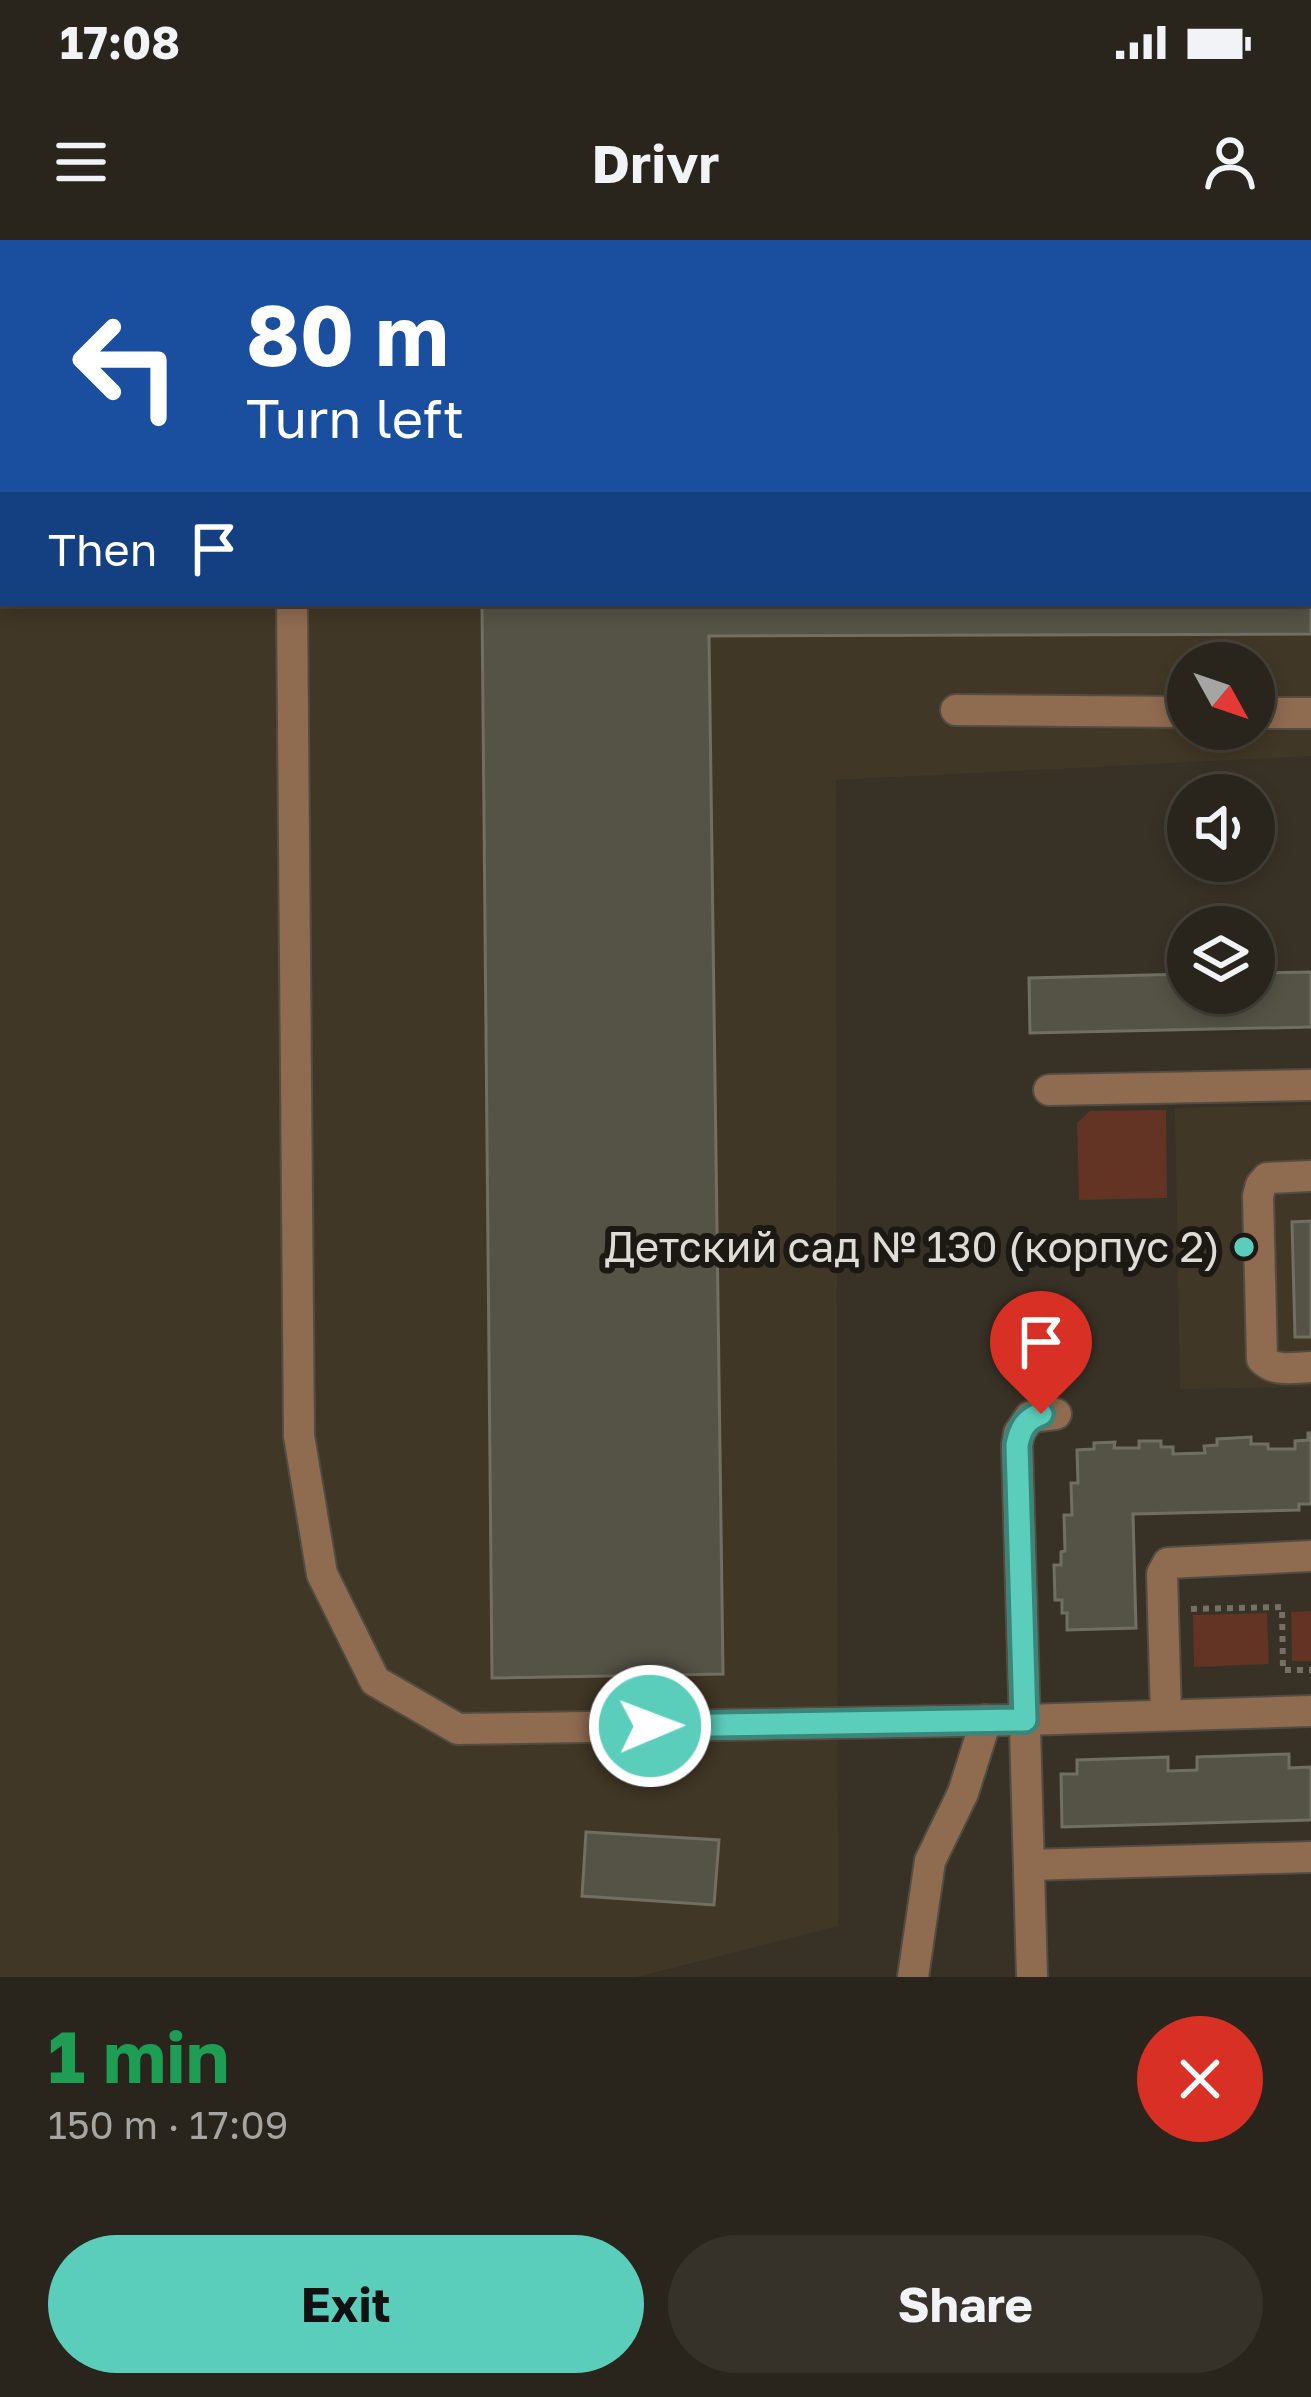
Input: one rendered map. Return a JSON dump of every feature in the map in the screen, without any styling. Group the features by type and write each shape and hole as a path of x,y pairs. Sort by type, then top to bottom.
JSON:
{"street":[{"path":"292,606 299,1436 322,1574 375,1681 458,1729 1311,1711"},
{"path":"956,710 1167,712"},
{"path":"1275,712 1311,713"},
{"path":"1049,1090 1311,1085"},
{"path":"1311,1176 1268,1178 1258,1196 1262,1359 1279,1368 1311,1367"},
{"path":"1032,1977 1017,1445 1019,1432 1030,1418 1056,1414"},
{"path":"1166,1715 1162,1574 1168,1562 1311,1556"},
{"path":"913,1977 929,1861 964,1793 986,1720"},
{"path":"1029,1865 1311,1857"}],"path":[{"path":"1163,1610 1282,1607 1283,1670 1311,1670"}],"shaded area":[{"path":"0,606 1311,606 1311,756 836,780 838,1926 637,1977 0,1977"},
{"name":"Детский сад № 130 (корпус 2)","path":"1311,1105 1311,1387 1180,1389 1175,1108"},
{"path":"1166,1110 1167,1198 1079,1200 1077,1123 1090,1111"},
{"path":"1311,1611 1311,1661 1292,1661 1291,1612"},
{"path":"1267,1613 1269,1664 1194,1667 1193,1615"}],"building":[{"path":"482,606 1311,606 1311,634 709,636 723,1674 492,1678"},
{"path":"1311,972 1311,1027 1030,1033 1029,978 1167,975 1167,1014 1275,1014 1275,973"},
{"path":"1311,1221 1311,1337 1295,1337 1292,1222"},
{"path":"1308,1433 1311,1504 1299,1504 1299,1510 1133,1514 1136,1628 1067,1630 1062,1600 1055,1600 1054,1565 1061,1565 1065,1551 1064,1515 1072,1515 1077,1450 1094,1449 1094,1443 1139,1448 1139,1441 1161,1441 1161,1447 1173,1447 1173,1454 1205,1453 1204,1446 1217,1445 1217,1439 1251,1437 1251,1444 1268,1444 1268,1449 1295,1449 1295,1441 1308,1440"},
{"path":"1289,1754 1289,1768 1311,1767 1311,1820 1062,1827 1061,1774 1077,1774 1077,1760 1168,1757 1168,1771 1197,1770 1197,1757"},
{"path":"586,1832 719,1840 714,1905 582,1896"}],"place":[{"name":"Детский сад № 130 (корпус 2)","path":"1244,1247"}],"route":[{"path":"650,1726 1025,1720 1017,1445 1019,1432 1030,1418 1041,1414"}]}
